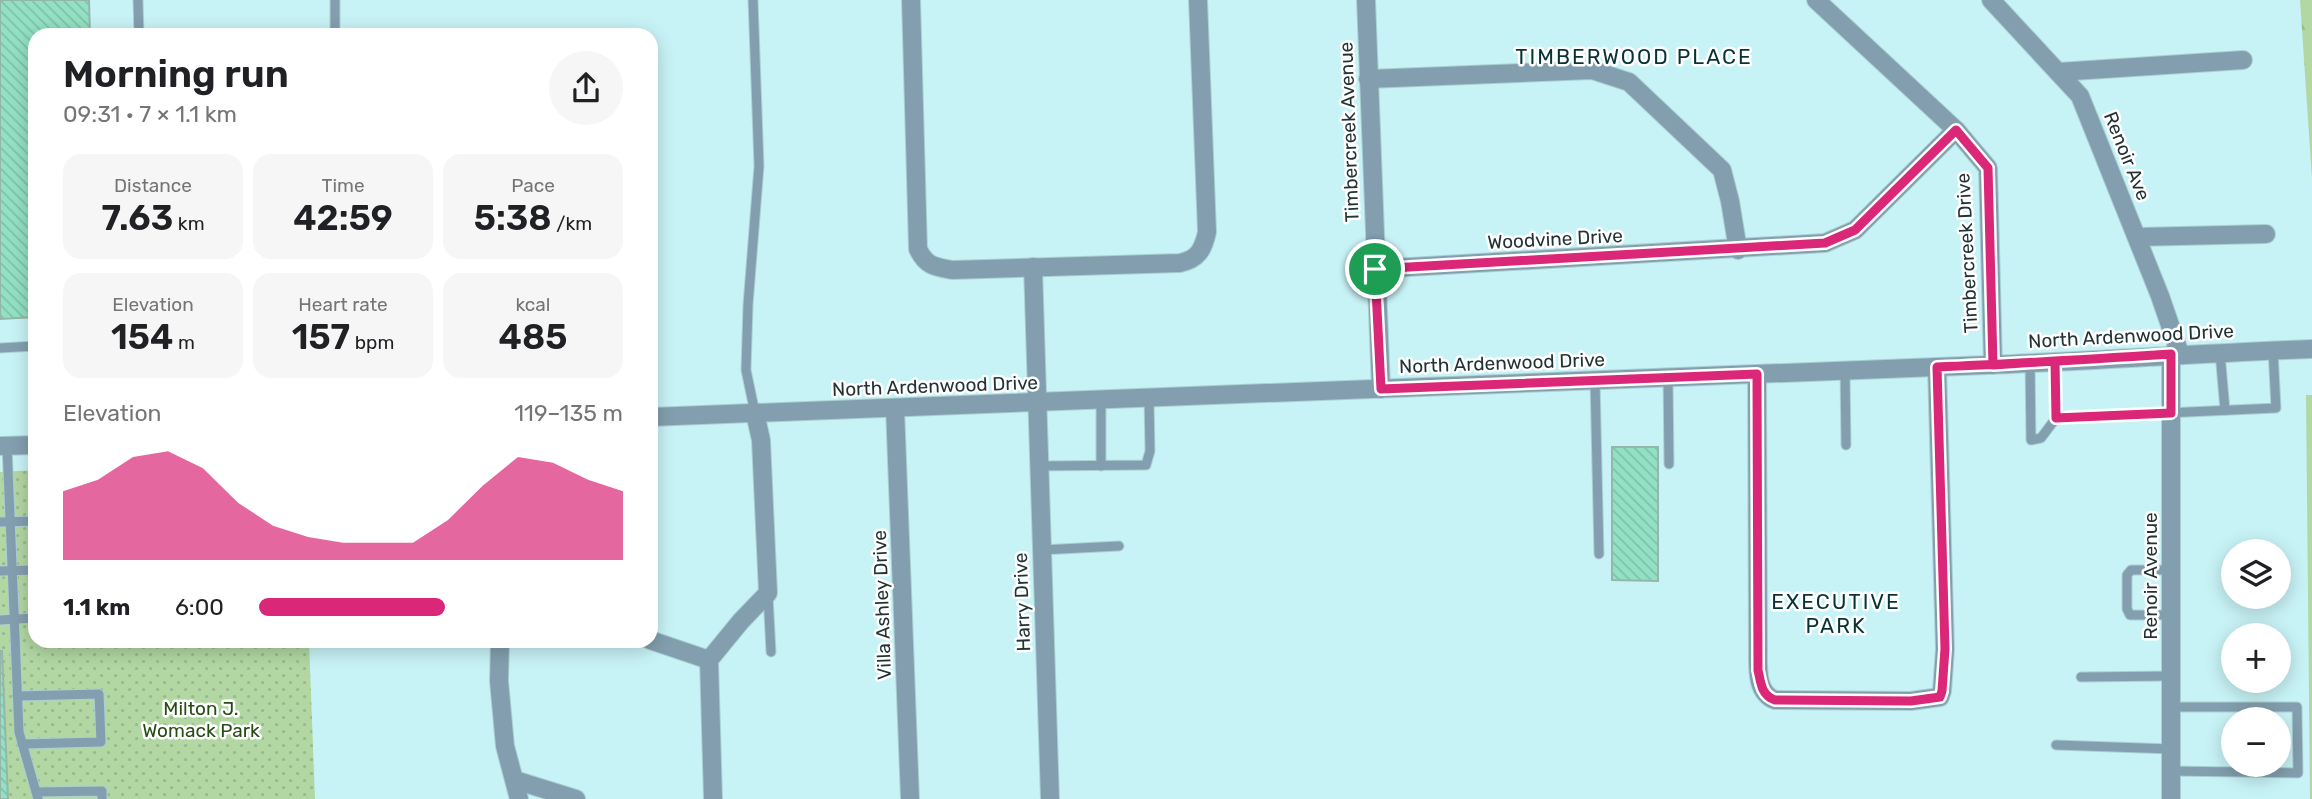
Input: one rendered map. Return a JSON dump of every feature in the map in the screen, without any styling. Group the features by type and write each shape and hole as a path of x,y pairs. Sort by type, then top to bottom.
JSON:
{"street":[{"path":"911,0 918,248 931,266 952,270 1180,263 1191,261 1200,254 1207,232 1198,0"},
{"name":"Timbercreek Avenue","path":"1366,0 1381,389"},
{"name":"Timbercreek Drive","path":"1816,0 1956,130 1988,168 1993,365"},
{"name":"Renoir Ave","path":"1991,0 2080,96 2137,237 2176,354"},
{"path":"2058,72 2243,60"},
{"path":"1368,79 1592,70 1629,82 1722,170 1738,250"},
{"name":"Woodvine Drive","path":"1375,269 1825,243 1855,230 1956,130"},
{"path":"2137,237 2266,234"},
{"name":"Harry Drive","path":"1033,267 1050,799"},
{"name":"North Ardenwood Drive","path":"658,417 1993,365 2312,349"},
{"name":"Renoir Avenue","path":"2171,799 2171,413 2176,354"},
{"path":"1757,374 1758,650 1762,688 1766,695 1775,700 1911,701 1940,697 1942,691 1945,649 1937,367"},
{"name":"Villa Ashley Drive","path":"895,408 910,799"},
{"path":"713,799 709,660 768,593 761,440 755,414"},
{"path":"4,446 28,445"},
{"path":"658,643 709,660"},
{"path":"499,648 505,746 519,799"},
{"path":"515,780 576,799"}],"lane":[{"path":"138,0 139,28"},
{"path":"335,0 335,28"},
{"path":"753,0 759,166 748,305 746,370 755,414"},
{"path":"0,348 28,346"},
{"path":"2056,418 2276,408 2273,350"},
{"path":"2220,352 2225,410"},
{"path":"2030,363 2031,440 2041,438 2056,418 2055,361"},
{"path":"1845,371 1846,445"},
{"path":"1668,378 1669,464"},
{"path":"1595,381 1599,554"},
{"path":"1038,466 1146,466 1150,439 1149,399"},
{"path":"1101,401 1104,439 1101,466"},
{"path":"1138,439 1150,439"},
{"path":"4,446 5,522 12,571 19,732 22,744 38,796 102,791 102,799"},
{"path":"5,522 28,521"},
{"path":"1041,550 1119,546"},
{"path":"0,571 28,570"},
{"path":"2171,570 2131,570 2127,575 2127,609 2130,615 2171,615"},
{"path":"768,593 771,652"},
{"path":"0,620 28,618"},
{"path":"2081,677 2171,676"},
{"path":"17,696 99,694 101,742 22,744"},
{"path":"2171,707 2297,707 2298,773 2171,771"},
{"path":"2056,745 2171,749"}],"green space":[{"path":"2300,0 2312,0 2312,179"},
{"path":"2306,395 2312,395 2312,799 2310,799"},
{"name":"Milton J. Womack Park","path":"28,470 28,648 309,648 315,799 0,799 0,472"}],"building":[{"path":"0,0 89,0 90,28 28,28 28,317 0,319"},
{"path":"1612,447 1658,447 1658,581 1612,580"},
{"path":"2,651 8,799 0,799"}],"district":[{"name":"TIMBERWOOD PLACE","path":"1634,56"},
{"name":"EXECUTIVE PARK","path":"1836,613"}],"route":[{"path":"1375,269 1381,389 1757,374 1758,670 1762,688 1766,695 1775,700 1911,701 1940,697 1945,649 1937,367 1993,365 2030,363 2171,354 2171,413 2056,418 2055,361 1993,365 1988,168 1956,130 1855,230 1825,243 1375,269"}]}
